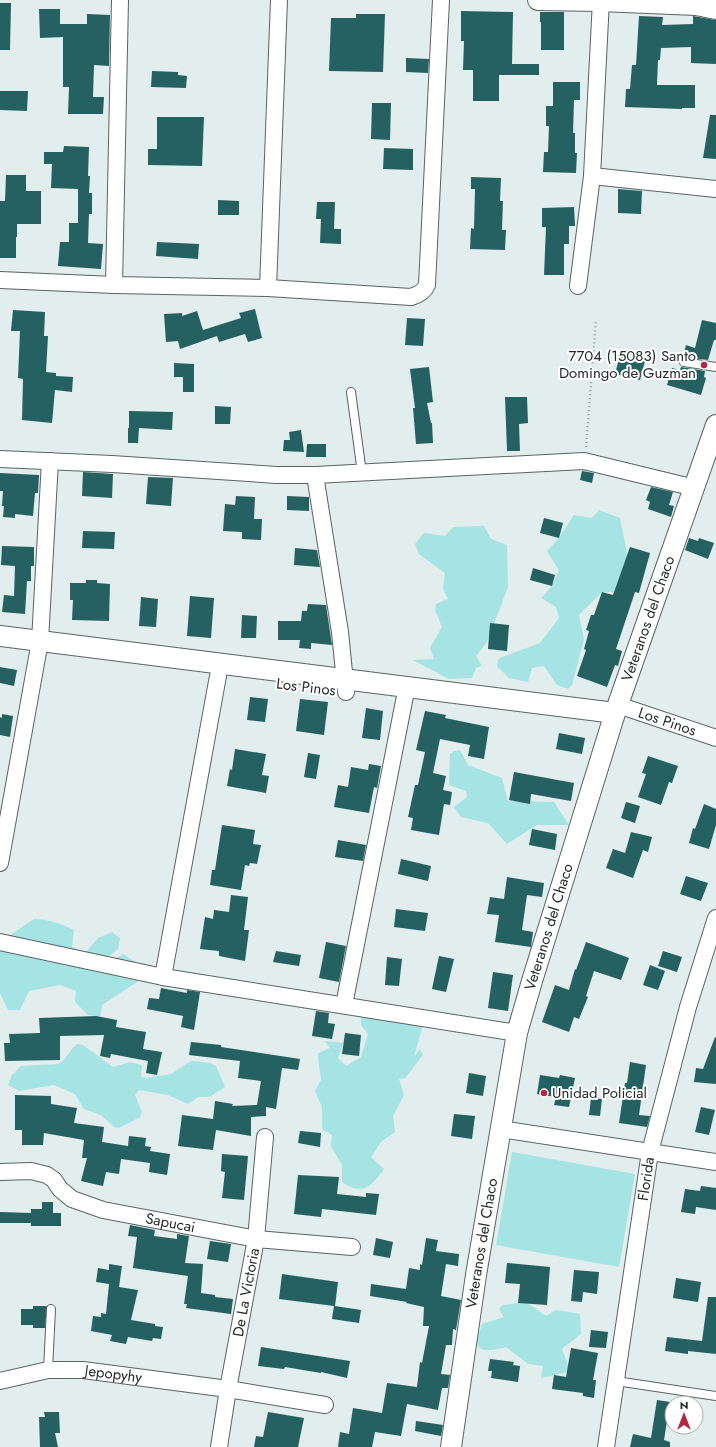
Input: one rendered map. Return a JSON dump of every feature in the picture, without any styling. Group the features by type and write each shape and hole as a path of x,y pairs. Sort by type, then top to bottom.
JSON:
{"street":[{"path":"114,285 120,0"},
{"path":"268,288 279,0"},
{"path":"0,280 114,285 268,288 410,298 418,295 426,288 427,285 441,0"},
{"path":"538,0 600,0 696,5 716,8"},
{"path":"578,286 592,176 600,0"},
{"path":"592,176 716,189"},
{"name":"Veteranos del Chaco","path":"451,1447 476,1275 517,1033 615,714 716,425"},
{"path":"0,459 112,464 277,475 362,473 584,461 695,488"},
{"path":"0,863 6,794 39,647 50,461"},
{"path":"0,636 39,647 345,685 340,632 315,475"},
{"name":"Los Pinos","path":"0,649 39,647 218,676 345,685 405,693 615,714 716,738"},
{"path":"163,977 218,676"},
{"path":"344,1005 405,693"},
{"name":"Florida","path":"606,1447 650,1152 688,1008 716,918"},
{"path":"0,942 163,977 517,1033"},
{"path":"501,1128 716,1162"},
{"name":"De La Victoria","path":"219,1447 228,1389 256,1239 265,1137"},
{"name":"Sapucai","path":"0,1172 31,1172 47,1175 54,1180 60,1189 72,1199 103,1210 256,1239 352,1247"},
{"name":"Jepopyhy","path":"0,1381 48,1370 83,1370 228,1389 325,1405"}],"lane":[{"path":"684,362 716,367"},
{"path":"351,392 362,473"},
{"path":"48,1370 51,1309"},
{"path":"616,1381 716,1396"}],"path":[{"path":"584,461 596,320"}],"shaded area":[{"path":"599,510 620,518 629,564 620,592 602,592 579,615 584,639 572,685 568,689 557,685 544,666 532,668 528,682 509,678 497,666 498,660 502,657 540,643 559,618 556,607 541,598 552,586 559,570 547,551 559,538 574,515 592,518"},
{"path":"484,526 491,539 507,545 508,587 487,642 476,656 482,666 476,668 472,678 449,679 413,660 434,659 430,648 442,627 435,610 436,604 448,599 443,589 445,573 419,554 415,544 424,533 445,536 453,527"},
{"path":"460,750 468,765 502,778 508,801 554,802 569,825 537,825 507,844 488,823 461,817 454,807 467,797 466,791 449,785 450,754 454,751"},
{"path":"34,919 55,922 74,930 72,947 85,953 98,938 112,932 120,938 118,949 109,956 109,963 123,954 142,966 137,982 102,1005 100,1017 88,1015 75,1002 76,991 60,985 29,991 20,1010 8,1010 0,993 0,942"},
{"path":"361,1014 426,1014 414,1057 420,1049 423,1055 405,1078 399,1079 404,1095 393,1116 395,1132 381,1142 371,1157 384,1169 375,1181 366,1188 361,1189 349,1186 342,1182 342,1165 331,1146 332,1135 322,1129 322,1107 315,1091 321,1080 318,1053 330,1048 325,1041 343,1043 338,1058 346,1066 361,1057 368,1034 361,1025"},
{"path":"77,1044 83,1045 113,1067 130,1062 142,1065 141,1077 147,1078 171,1074 191,1061 210,1063 216,1066 225,1087 209,1097 198,1097 188,1104 168,1095 139,1090 135,1095 142,1112 140,1117 119,1128 114,1127 101,1115 84,1109 75,1094 54,1085 19,1091 8,1085 12,1075 21,1066 58,1064 64,1060"},
{"path":"512,1152 635,1174 619,1267 496,1245"},
{"path":"526,1302 546,1316 556,1310 580,1314 581,1334 562,1349 568,1365 568,1372 541,1378 543,1366 528,1364 506,1347 487,1350 479,1348 477,1339 482,1324 504,1317 499,1309 503,1305"}],"building":[{"path":"0,3 11,3 10,50 0,50"},
{"path":"39,9 60,9 60,24 87,24 87,14 110,15 109,66 94,65 93,97 104,97 103,114 68,114 69,87 63,87 63,37 40,38"},
{"path":"461,11 513,12 512,64 539,64 539,75 499,75 499,101 473,101 473,70 463,70 464,41 461,41"},
{"path":"540,12 564,12 564,50 541,50"},
{"path":"356,14 385,14 383,72 329,71 331,18 356,18"},
{"path":"639,16 663,17 662,25 693,24 693,16 716,20 716,64 691,63 691,47 661,48 660,60 658,60 657,85 695,85 695,108 625,107 626,89 630,89 632,65 636,65"},
{"path":"406,58 429,59 428,73 406,72"},
{"path":"152,71 178,72 178,75 187,76 186,88 151,87"},
{"path":"553,82 580,82 580,100 574,100 573,133 575,133 575,153 577,153 576,173 543,172 544,152 548,152 549,126 546,126 546,106 553,106"},
{"path":"0,91 28,91 27,111 0,110"},
{"path":"372,103 391,103 390,140 371,139"},
{"path":"710,115 716,115 716,159 703,158"},
{"path":"157,117 204,117 202,166 148,165 148,149 157,149"},
{"path":"64,146 89,147 88,176 90,176 89,193 92,193 92,214 89,214 88,243 103,244 101,269 58,266 60,242 69,242 69,223 78,223 78,189 51,188 52,164 44,164 44,152 63,152"},
{"path":"384,148 413,149 413,170 383,169"},
{"path":"6,175 26,175 26,191 41,191 41,224 17,224 16,258 0,258 0,201 5,201"},
{"path":"471,177 501,178 500,201 503,201 502,230 506,230 505,250 470,249 471,228 474,229 475,189 471,189"},
{"path":"618,189 642,191 641,214 618,213"},
{"path":"218,200 239,201 239,215 218,215"},
{"path":"317,202 335,202 334,229 341,229 341,244 320,243 321,219 316,219"},
{"path":"574,207 575,226 569,226 569,244 564,244 564,275 544,275 546,227 542,227 542,208"},
{"path":"157,242 199,244 198,259 156,256"},
{"path":"255,309 262,338 248,342 245,334 219,342 217,336 180,349 178,341 166,342 164,314 182,313 182,316 197,311 203,330 241,318 239,313"},
{"path":"13,310 45,312 44,336 48,336 46,372 56,373 56,376 73,377 72,392 55,390 52,423 22,420 23,379 18,378 20,331 11,331"},
{"path":"407,318 425,319 423,346 405,345"},
{"path":"702,320 716,323 716,340 714,340 708,360 683,357 686,345 695,348"},
{"path":"620,355 645,361 640,380 615,374"},
{"path":"174,363 194,364 194,392 183,392 183,377 174,377"},
{"path":"429,367 433,402 427,403 432,423 433,443 416,444 413,408 415,408 410,369"},
{"path":"681,367 705,371 704,377 706,378 701,395 667,385 672,368 680,370"},
{"path":"505,397 527,397 528,423 519,424 520,451 507,451"},
{"path":"215,406 231,407 230,424 215,424"},
{"path":"129,411 173,412 172,430 139,428 138,443 128,443"},
{"path":"301,430 304,452 283,451 284,440 290,440 289,432"},
{"path":"307,444 326,444 326,457 306,457"},
{"path":"582,471 594,473 592,483 580,480"},
{"path":"83,472 113,474 112,498 82,496"},
{"path":"0,473 39,475 38,493 35,493 33,516 15,514 15,518 3,517 3,491 0,491"},
{"path":"148,477 173,478 171,506 146,504"},
{"path":"651,487 673,492 669,505 674,506 671,517 648,509 650,502 646,500"},
{"path":"236,496 255,497 254,519 262,519 261,540 242,539 242,532 223,531 225,504 235,505"},
{"path":"287,496 309,497 309,511 287,510"},
{"path":"544,518 563,523 559,538 540,533"},
{"path":"83,531 115,532 114,549 82,548"},
{"path":"689,538 698,541 699,538 714,543 708,559 685,550"},
{"path":"2,546 34,547 34,566 31,566 31,581 27,581 25,614 2,612 4,595 14,596 15,566 1,565"},
{"path":"630,547 650,553 639,593 635,592 616,649 622,651 618,666 615,665 607,687 577,676 586,650 584,649 589,631 586,630 591,615 594,615 602,592 613,595"},
{"path":"295,548 317,550 320,567 294,565"},
{"path":"533,568 555,575 552,586 530,580"},
{"path":"86,580 97,580 97,583 110,584 109,621 72,620 73,600 70,600 70,583 86,583"},
{"path":"190,596 214,598 211,638 187,636"},
{"path":"141,597 158,599 156,627 139,626"},
{"path":"308,604 326,605 332,645 311,643 311,649 299,648 300,640 278,640 278,621 301,621 302,611 307,611"},
{"path":"242,615 257,616 256,638 241,638"},
{"path":"490,623 509,625 507,651 488,649"},
{"path":"0,667 17,670 14,686 0,683"},
{"path":"250,697 268,699 265,722 247,720"},
{"path":"300,699 328,702 324,735 296,731"},
{"path":"366,708 383,711 380,740 362,738"},
{"path":"425,711 446,715 445,718 489,727 484,759 468,756 470,745 440,739 433,773 446,776 443,790 452,792 450,805 444,804 439,835 411,830 413,818 408,817 415,785 418,785 425,752 416,750"},
{"path":"2,714 13,716 10,737 0,735 0,717 2,718"},
{"path":"559,733 585,738 582,754 556,749"},
{"path":"235,749 266,754 262,775 269,776 266,793 227,786 230,769 232,770"},
{"path":"308,753 320,755 316,779 304,777"},
{"path":"648,756 678,766 672,783 669,782 661,805 638,797 646,774 642,773"},
{"path":"369,764 381,766 377,788 374,787 369,813 334,807 338,785 348,787 351,767 368,770"},
{"path":"514,772 574,783 571,801 531,794 530,804 509,800"},
{"path":"626,802 640,806 635,823 621,818"},
{"path":"704,804 716,809 716,825 709,849 689,843 693,828 695,829"},
{"path":"222,825 255,830 253,844 261,845 257,864 250,863 249,866 245,865 241,890 210,885 212,870 215,870"},
{"path":"532,829 557,834 555,850 529,845"},
{"path":"631,832 652,837 648,852 643,850 633,878 606,868 613,849 625,853"},
{"path":"338,840 366,845 363,861 335,857"},
{"path":"401,859 431,866 428,881 398,874"},
{"path":"686,876 708,883 701,901 680,894"},
{"path":"507,877 544,883 542,897 527,895 522,930 533,932 531,947 495,942 499,915 487,914 490,897 504,899"},
{"path":"231,895 248,897 244,930 249,930 245,961 219,956 219,951 200,949 205,917 213,919 214,910 229,912"},
{"path":"396,909 428,913 425,931 394,927"},
{"path":"326,942 346,946 339,982 319,978"},
{"path":"586,942 629,958 621,980 594,971 586,996 588,997 579,1019 574,1017 569,1032 542,1022 555,985 569,990 575,969 576,970"},
{"path":"276,951 301,955 299,966 273,962"},
{"path":"663,951 682,957 677,972 658,966"},
{"path":"439,956 454,959 446,992 432,989"},
{"path":"387,957 402,959 399,986 385,985"},
{"path":"650,965 665,971 658,990 643,985"},
{"path":"493,972 513,975 508,1011 488,1008"},
{"path":"161,988 187,993 187,990 200,992 194,1030 181,1027 183,1016 147,1009 149,998 159,999"},
{"path":"316,1011 329,1013 328,1023 335,1024 332,1039 312,1036"},
{"path":"96,1016 117,1020 116,1027 146,1032 143,1049 162,1052 157,1075 146,1073 148,1061 111,1054 110,1058 100,1056 104,1035 60,1036 60,1060 5,1061 4,1043 10,1043 9,1034 40,1033 39,1018"},
{"path":"345,1033 361,1035 359,1056 342,1054"},
{"path":"715,1037 716,1084 694,1082 696,1068 703,1069"},
{"path":"191,1042 221,1045 221,1047 300,1059 298,1070 282,1068 276,1109 266,1107 266,1116 251,1117 251,1136 216,1130 213,1150 178,1146 182,1115 213,1119 215,1101 233,1104 232,1106 257,1105 261,1081 238,1078 240,1061 189,1055"},
{"path":"630,1062 646,1065 639,1115 650,1116 647,1127 619,1123"},
{"path":"469,1073 486,1076 483,1096 466,1093"},
{"path":"540,1075 559,1078 560,1075 575,1078 569,1107 554,1105 556,1097 537,1094"},
{"path":"15,1095 51,1096 51,1104 77,1108 74,1123 104,1127 102,1142 128,1146 129,1136 146,1138 145,1146 151,1147 150,1151 170,1154 167,1175 149,1172 150,1163 121,1159 119,1174 106,1172 103,1186 81,1181 87,1158 82,1158 84,1140 44,1133 43,1145 22,1145 22,1130 15,1130"},
{"path":"591,1098 602,1099 600,1116 589,1115"},
{"path":"701,1107 715,1110 709,1135 695,1132"},
{"path":"454,1114 475,1116 472,1139 451,1136"},
{"path":"300,1131 321,1133 320,1147 298,1143"},
{"path":"222,1154 248,1156 244,1200 222,1198 225,1172 221,1171"},
{"path":"298,1175 339,1177 337,1194 366,1197 366,1193 379,1194 376,1215 322,1209 321,1217 294,1214"},
{"path":"701,1186 716,1188 716,1210 696,1207 695,1214 681,1212 685,1189 700,1191"},
{"path":"42,1202 53,1202 53,1213 61,1213 61,1226 31,1226 31,1223 0,1223 0,1212 31,1213 31,1209 42,1209"},
{"path":"130,1225 155,1230 154,1236 177,1239 177,1234 189,1236 185,1263 203,1264 201,1293 215,1295 215,1297 233,1299 231,1314 186,1308 187,1304 184,1304 188,1276 133,1268 137,1237 128,1236"},
{"path":"376,1238 393,1242 390,1258 373,1255"},
{"path":"426,1238 438,1240 436,1251 459,1254 458,1266 446,1264 441,1296 461,1300 456,1330 453,1329 452,1345 446,1345 441,1374 450,1375 448,1388 442,1388 438,1410 407,1404 401,1436 375,1432 372,1447 338,1447 340,1432 349,1434 353,1408 382,1413 387,1383 417,1387 420,1362 422,1363 429,1326 423,1326 424,1307 406,1303 407,1302 370,1296 371,1284 406,1289 409,1268 420,1270 420,1264 422,1265"},
{"path":"210,1241 231,1244 228,1262 207,1259"},
{"path":"507,1263 550,1267 547,1305 518,1303 520,1284 505,1283"},
{"path":"109,1264 122,1266 119,1287 138,1290 131,1320 155,1324 155,1326 163,1327 161,1339 153,1338 152,1341 128,1337 126,1344 110,1341 112,1335 91,1331 93,1316 101,1317 101,1313 106,1314 109,1284 96,1282 98,1268 109,1270"},
{"path":"574,1270 599,1272 597,1294 583,1292 582,1302 571,1301"},
{"path":"282,1274 338,1282 335,1306 361,1310 359,1323 332,1319 334,1306 279,1299"},
{"path":"676,1278 701,1282 698,1302 673,1298"},
{"path":"708,1297 716,1297 716,1354 688,1351 688,1354 665,1351 667,1337 702,1341"},
{"path":"33,1306 47,1306 45,1328 33,1328 33,1325 21,1325 21,1309 33,1309"},
{"path":"591,1330 608,1332 606,1348 589,1347"},
{"path":"261,1347 350,1361 347,1378 321,1372 285,1367 284,1369 258,1366"},
{"path":"571,1348 598,1353 593,1380 596,1380 594,1398 583,1396 583,1393 552,1389 554,1375 566,1377"},
{"path":"490,1359 514,1362 513,1365 520,1366 518,1382 491,1378 492,1371 488,1371"},
{"path":"657,1400 664,1401 664,1440 670,1442 670,1447 630,1447 633,1434 651,1438"},
{"path":"44,1412 59,1412 60,1433 55,1433 58,1447 40,1447 39,1417 45,1417"},
{"path":"268,1412 304,1418 298,1447 254,1447 256,1436 263,1437"},
{"path":"416,1421 443,1425 441,1436 415,1431"}],"place":[{"name":"7704 (15083) Santo Domingo de Guzman","path":"704,365"},
{"name":"Unidad Policial","path":"544,1093"}]}
